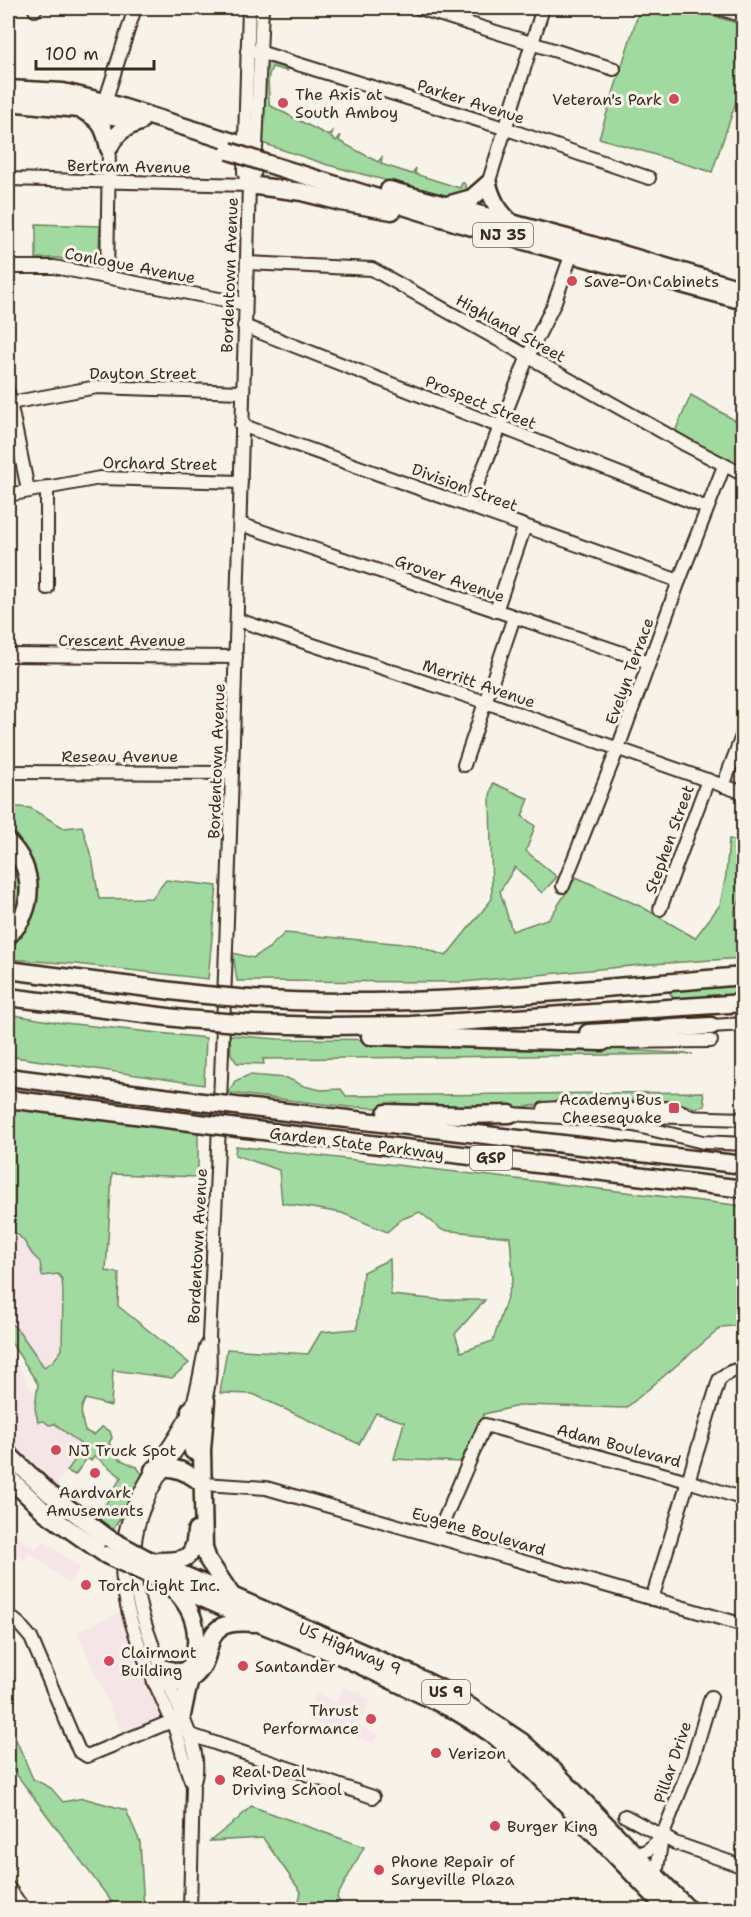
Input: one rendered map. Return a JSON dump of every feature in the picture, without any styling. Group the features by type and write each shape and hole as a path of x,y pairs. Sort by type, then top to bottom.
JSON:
{"highway":[{"name":"NJ 35","path":"8,89 63,92 105,102 232,147"},
{"name":"NJ 35","path":"8,102 78,109 140,123 578,241 744,290"},
{"path":"78,109 100,121 104,127 109,148"},
{"path":"109,148 124,128 140,123"},
{"name":"NJ 35","path":"265,157 458,223 744,301"},
{"path":"446,205 471,198 488,184 498,210 512,224"},
{"path":"249,185 302,192 428,220 458,223"},
{"path":"8,842 22,860 30,889 25,911 8,936"},
{"path":"8,970 195,994 349,1003 445,1001 744,976"},
{"path":"8,997 184,1019 326,1026 430,1024 744,1003"},
{"path":"253,1024 314,1034 603,1042"},
{"path":"500,1039 711,1034"},
{"name":"Garden State Parkway","path":"8,1077 744,1165"},
{"name":"Garden State Parkway","path":"8,1099 198,1124 744,1188"},
{"path":"298,1113 351,1111 452,1115 510,1114"},
{"path":"148,1564 182,1560 194,1550 206,1400"},
{"path":"190,1410 204,1548 208,1560 232,1597"},
{"name":"US Highway 9","path":"8,1454 50,1494 108,1538 148,1564 165,1581 261,1624 341,1656 454,1710 496,1737 535,1772 669,1910"},
{"path":"159,1472 198,1485"},
{"name":"US Highway 9","path":"8,1477 46,1513 106,1555 148,1564 232,1597 451,1694 522,1742 556,1773 689,1910"},
{"path":"165,1581 183,1598 192,1612 197,1639 199,1662 183,1725"},
{"path":"183,1725 185,1698 199,1662 214,1633 225,1624 239,1622 261,1624"},
{"path":"162,1678 181,1673 199,1662"},
{"path":"162,1678 192,1678"}],"street":[{"path":"105,102 135,8"},
{"name":"Bordentown Avenue","path":"159,1472 192,1429 206,1400 211,1368 209,1337 240,524 249,185 244,172 251,112 253,51 249,8"},
{"name":"Bordentown Avenue","path":"253,51 262,8"},
{"path":"419,8 614,69"},
{"path":"488,184 543,8"},
{"path":"717,8 744,16"},
{"name":"Parker Avenue","path":"253,51 504,128 649,178"},
{"path":"107,277 109,148"},
{"name":"Bertram Avenue","path":"8,179 249,185"},
{"path":"469,505 528,356 554,304 572,253"},
{"name":"Highland Street","path":"247,263 372,269 724,466 744,475"},
{"name":"Conlogue Avenue","path":"8,267 54,267 245,304"},
{"name":"Prospect Street","path":"244,326 707,508"},
{"name":"Dayton Street","path":"9,398 98,387 242,392"},
{"path":"9,398 28,490"},
{"name":"Division Street","path":"241,424 678,581"},
{"name":"Evelyn Terrace","path":"563,886 618,748 678,581 724,466"},
{"name":"Orchard Street","path":"8,495 110,477 241,482"},
{"path":"46,588 47,487"},
{"name":"Grover Avenue","path":"240,524 649,662"},
{"path":"496,611 525,526"},
{"path":"464,765 514,617"},
{"name":"Merritt Avenue","path":"237,620 485,702 723,786"},
{"name":"Crescent Avenue","path":"8,655 236,657"},
{"path":"744,731 723,786 744,793"},
{"name":"Reseau Avenue","path":"8,772 232,773"},
{"name":"Stephen Street","path":"660,909 708,780"},
{"path":"603,1042 711,1034 744,1024"},
{"path":"510,1114 565,1107 611,1111 674,1108 691,1118 744,1119"},
{"path":"510,1114 596,1119 634,1125 703,1142 744,1144"},
{"name":"Bordentown Avenue","path":"190,1910 193,1785 197,1773 183,1725 162,1678 144,1623 133,1580 133,1558 146,1502 190,1410 209,1337"},
{"path":"652,1599 715,1389 719,1380 726,1373 744,1371"},
{"name":"Adam Boulevard","path":"437,1536 485,1425 688,1481 744,1499"},
{"name":"Eugene Boulevard","path":"198,1485 266,1488 744,1625"},
{"path":"8,1615 31,1638 82,1754 87,1756 183,1725 373,1797"},
{"name":"Pillar Drive","path":"656,1875 662,1837 693,1758 711,1697"},
{"name":"Bordentown Avenue","path":"183,1725 181,1745 193,1785"},
{"path":"626,1816 662,1837 744,1867"},
{"path":"636,1855 648,1851 662,1837"},
{"path":"8,1887 24,1910"}],"shaded area":[{"path":"8,1225 24,1241 32,1254 62,1279 62,1350 44,1368 19,1331 8,1321"},
{"path":"8,1346 32,1391 36,1390 38,1421 55,1424 84,1447 50,1494 8,1454"},
{"path":"8,1528 35,1549 43,1540 80,1568 68,1583 30,1553 24,1561 8,1548"},
{"path":"127,1609 172,1721 125,1741 77,1632"},
{"path":"343,1687 371,1699 359,1725 378,1734 373,1743 306,1719 316,1693 336,1702"}],"green space":[{"name":"Veteran's Park","path":"640,8 688,8 743,25 743,82 712,172 599,138"},
{"path":"265,62 288,69 287,71 272,67 268,81 269,105 329,136 333,130 331,138 336,141 341,135 339,141 378,162 382,157 381,164 412,174 416,168 415,174 460,188 464,183 468,191 448,197 328,165 262,143"},
{"path":"36,224 100,226 98,267 58,258 36,258"},
{"path":"691,395 743,425 743,461 740,471 674,434"},
{"path":"493,783 529,799 522,816 535,826 526,851 557,877 542,893 515,867 500,891 512,931 550,918 576,877 642,907 695,938 720,905 726,875 729,839 743,842 743,898 735,908 735,929 743,929 743,958 463,982 237,981 233,953 253,958 269,948 285,933 415,945 446,956 492,899 490,796"},
{"path":"8,806 30,808 64,828 82,826 93,863 99,899 152,898 166,880 217,886 208,979 8,959 33,913 34,875 16,833 8,830"},
{"path":"8,854 14,859 25,889 16,917 8,927"},
{"path":"743,985 743,996 675,1000 668,991"},
{"path":"8,1014 55,1022 206,1038 204,1085 8,1056"},
{"path":"230,1035 278,1039 456,1040 693,1054 263,1059 264,1064 237,1063 231,1054"},
{"path":"249,1075 287,1078 304,1086 321,1090 341,1089 346,1096 703,1092 705,1106 695,1108 673,1101 620,1100 617,1104 568,1102 512,1108 446,1110 349,1107 228,1093 235,1081"},
{"path":"8,1099 198,1123 198,1177 112,1174 106,1271 119,1273 118,1306 189,1363 172,1378 113,1370 111,1406 86,1399 82,1407 81,1415 85,1431 94,1435 102,1427 110,1431 112,1438 109,1443 119,1459 137,1467 147,1481 130,1516 122,1515 108,1538 93,1527 121,1477 95,1456 91,1461 87,1458 75,1475 67,1471 84,1447 55,1424 38,1422 35,1408 38,1384 12,1344 8,1344 8,1321 19,1331 44,1367 53,1361 62,1350 63,1292 62,1279 58,1274 42,1276 40,1262 8,1225"},
{"path":"236,1146 743,1206 743,1325 722,1327 626,1408 523,1405 484,1414 460,1462 394,1459 404,1422 376,1413 359,1444 253,1394 220,1393 227,1349 308,1354 321,1332 357,1329 363,1272 390,1259 391,1295 441,1300 485,1300 455,1334 461,1352 493,1341 513,1279 510,1237 442,1230 420,1212 402,1219 387,1232 342,1213 282,1203 279,1170 235,1155"},
{"path":"8,1721 33,1779 51,1788 63,1802 83,1798 126,1810 140,1842 144,1909 117,1909 8,1763"},
{"path":"251,1806 364,1847 337,1897 343,1909 297,1909 301,1892 263,1838 210,1841"}],"place":[{"name":"Veteran's Park","path":"674,99"},
{"name":"The Axis at South Amboy","path":"283,103"},
{"name":"Save-On Cabinets","path":"572,281"},
{"name":"Academy Bus Cheesequake","path":"674,1108"},
{"name":"NJ Truck Spot","path":"56,1450"},
{"name":"Aardvark Amusements","path":"95,1473"},
{"name":"Torch Light Inc.","path":"86,1585"},
{"name":"Clairmont Building","path":"109,1661"},
{"name":"Santander","path":"243,1666"},
{"name":"Thrust Performance","path":"371,1719"},
{"name":"Verizon","path":"436,1753"},
{"name":"Real Deal Driving School","path":"220,1780"},
{"name":"Burger King","path":"495,1826"},
{"name":"Phone Repair of Saryeville Plaza","path":"379,1870"}]}
